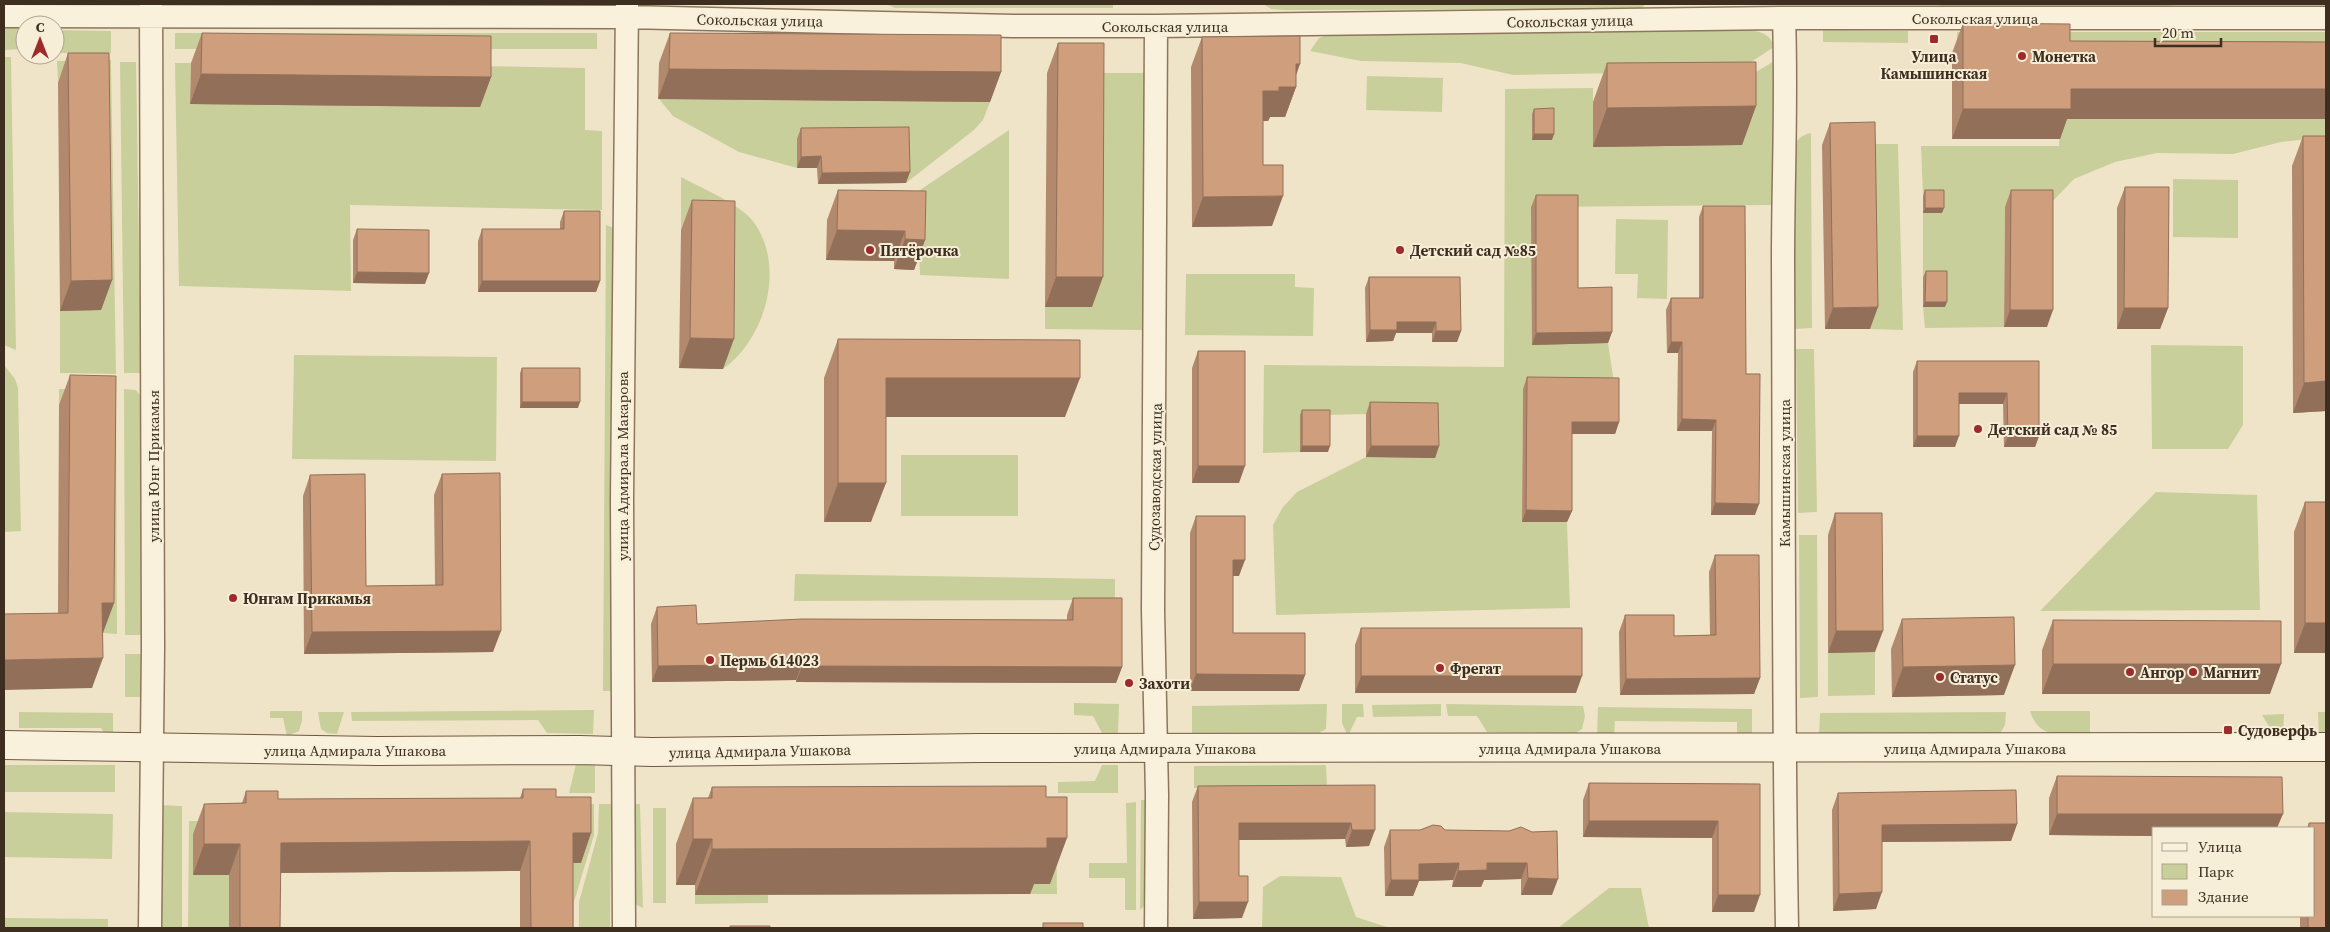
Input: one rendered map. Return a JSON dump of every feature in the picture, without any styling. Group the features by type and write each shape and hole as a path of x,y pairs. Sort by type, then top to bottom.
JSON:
{"street":[{"name":"Сокольская улица","path":"4,16 151,10 627,10 1003,25 1156,26 1784,18 2326,18"},
{"name":"улица Юнг Прикамья","path":"150,928 152,747 151,10"},
{"name":"улица Адмирала Макарова","path":"624,928 622,402 627,10"},
{"name":"Камышинская улица","path":"1784,18 1786,119 1783,209 1784,746 1787,928"},
{"name":"Судозаводская улица","path":"1156,26 1153,610 1156,928"},
{"name":"улица Адмирала Ушакова","path":"4,745 377,751 623,752 1784,746 2326,748"}],"green space":[{"path":"886,4 1113,4 1113,8 895,8"},
{"path":"1263,4 1646,4 1640,9 1284,10 1271,9"},
{"path":"1938,4 2187,4 2132,9 1944,8"},
{"path":"4,25 15,25 15,49 4,50"},
{"path":"65,30 111,31 111,53 65,53"},
{"path":"1739,30 1761,32 1769,37 1774,47 1737,71 1513,75 1461,63 1361,61 1310,51 1319,38 1328,35"},
{"path":"1823,30 1908,31 1908,43 1823,42"},
{"path":"1957,32 2326,32 2326,43 1957,43"},
{"path":"175,33 597,33 597,49 175,49"},
{"path":"4,57 11,57 16,350 4,345"},
{"path":"111,60 116,374 60,373 60,311 98,83 58,83 57,65 65,65 65,61"},
{"path":"1776,60 1772,205 1531,207 1608,343 1615,389 1523,389 1522,521 1567,522 1570,608 1276,615 1273,525 1283,507 1297,492 1366,457 1434,458 1366,414 1324,415 1300,452 1263,453 1264,365 1504,367 1505,89 1593,88 1593,146 1741,81"},
{"path":"120,62 136,62 141,373 124,373"},
{"path":"175,63 191,63 190,103 480,66 585,68 585,130 602,131 602,210 350,205 351,291 179,286"},
{"path":"1093,73 1145,73 1143,330 1045,329 1045,307 1092,307"},
{"path":"1367,76 1443,78 1442,112 1366,110"},
{"path":"659,99 990,102 983,120 974,130 906,183 905,138 797,168 739,152 673,116"},
{"path":"2060,119 2326,119 2326,137 2281,142 2233,154 2157,153 2115,162 2074,179 2047,207 2005,207 2004,327 1925,328 1923,307 1945,307 1923,277 1923,213 1941,213 1941,196 1923,196 1921,146 2059,146"},
{"path":"1009,130 1009,279 920,275 917,192"},
{"path":"1811,133 1812,328 1794,329 1792,155 1798,140"},
{"path":"1867,144 1898,144 1903,330 1870,329"},
{"path":"681,177 729,202 746,214 763,238 768,258 770,279 767,300 760,320 751,339 738,356 723,369 724,231 681,230"},
{"path":"2173,179 2238,180 2238,238 2173,237"},
{"path":"1616,219 1668,220 1667,299 1637,298 1638,274 1615,274"},
{"path":"606,225 614,228 613,691 603,691"},
{"path":"1186,274 1295,274 1295,287 1314,288 1313,336 1185,335"},
{"path":"2151,345 2243,346 2243,425 2228,449 2152,449"},
{"path":"1796,349 1814,349 1817,512 1798,513"},
{"path":"294,355 497,357 496,461 292,459"},
{"path":"4,365 15,379 18,388 21,531 4,532"},
{"path":"59,389 116,389 117,634 103,633 105,406 59,405"},
{"path":"124,389 136,390 142,398 143,635 125,635"},
{"path":"901,455 1018,455 1018,516 901,516"},
{"path":"2156,492 2257,495 2260,610 2040,611"},
{"path":"1799,535 1817,535 1818,697 1800,698"},
{"path":"795,574 1115,579 1115,600 794,601"},
{"path":"1875,652 1875,695 1828,696 1828,653"},
{"path":"125,654 143,654 143,697 125,697"},
{"path":"1074,703 1119,704 1118,735 1103,735 1093,716 1074,715"},
{"path":"1327,704 1326,729 1317,734 1192,735 1192,706"},
{"path":"1342,704 1363,704 1364,717 1357,717 1349,734 1347,734 1342,723"},
{"path":"1441,704 1441,716 1373,717 1372,705"},
{"path":"1446,704 1583,706 1585,716 1582,729 1576,733 1487,732 1477,716 1448,716"},
{"path":"1598,707 1752,709 1752,734 1737,735 1737,722 1615,721 1614,734 1597,734"},
{"path":"594,710 593,734 547,733 538,720 352,721 351,712"},
{"path":"270,711 302,711 299,731 287,736 283,718 270,718"},
{"path":"2030,711 2090,711 2090,734 2062,735 2046,731 2034,721"},
{"path":"19,712 113,713 113,735 105,735 101,728 19,728"},
{"path":"318,712 344,712 337,734 327,733 321,729"},
{"path":"2006,712 2005,725 2001,732 1989,735 1819,735 1820,713"},
{"path":"2318,712 2326,712 2326,736 2319,736"},
{"path":"2284,714 2283,739 2276,738 2262,715"},
{"path":"576,764 595,764 595,793 569,793"},
{"path":"4,765 115,765 115,792 4,792"},
{"path":"1102,765 1118,765 1118,793 1058,793 1058,782 1095,781"},
{"path":"1326,765 1327,787 1194,788 1194,766"},
{"path":"1141,800 1145,800 1145,905 1140,910"},
{"path":"1136,802 1136,910 1125,910 1125,878 1089,878 1089,863 1127,863 1126,803"},
{"path":"580,804 594,804 594,835 574,902 574,928 562,928"},
{"path":"599,804 611,804 610,928 579,928 579,902 598,833"},
{"path":"632,804 640,804 643,908 635,904"},
{"path":"159,805 182,806 182,928 158,928"},
{"path":"653,808 666,808 666,903 653,903"},
{"path":"4,812 113,814 112,859 4,857"},
{"path":"189,821 235,821 229,875 229,928 188,928"},
{"path":"1056,832 1057,894 1030,894 1030,884"},
{"path":"1280,876 1341,877 1356,917 1390,928 1262,928 1263,887"},
{"path":"1609,888 1641,888 1649,928 1558,928"},
{"path":"695,895 768,895 768,903 695,904"},
{"path":"4,918 108,919 108,928 4,928"}],"building":[{"path":"1963,23 2070,24 2070,41 2326,42 2326,89 2071,89 2071,109 1963,109"},
{"path":"202,33 491,36 491,77 201,74"},
{"path":"670,33 1001,35 1001,72 669,69"},
{"path":"1300,36 1300,64 1296,64 1296,87 1279,87 1279,91 1263,91 1263,165 1283,165 1283,196 1203,197 1202,37"},
{"path":"1058,43 1104,43 1103,277 1056,277"},
{"path":"68,53 109,53 112,280 71,281"},
{"path":"1756,62 1756,106 1607,108 1607,63"},
{"path":"1554,108 1554,134 1534,134 1534,109"},
{"path":"1875,122 1878,307 1833,308 1830,123"},
{"path":"909,127 910,172 822,173 821,156 801,157 801,128"},
{"path":"2303,136 2326,136 2326,381 2304,383"},
{"path":"2125,187 2169,187 2168,308 2124,308"},
{"path":"838,190 926,191 925,240 905,239 905,231 837,230"},
{"path":"1925,190 1944,190 1944,208 1925,208"},
{"path":"2011,190 2053,190 2053,310 2010,310"},
{"path":"1536,195 1578,195 1578,288 1612,287 1612,332 1536,333"},
{"path":"692,200 735,201 734,339 690,338"},
{"path":"1703,206 1745,206 1746,374 1760,374 1759,504 1715,503 1716,420 1682,419 1682,342 1671,342 1671,298 1703,298"},
{"path":"564,211 600,211 600,281 482,281 482,229 564,229"},
{"path":"357,229 429,230 429,273 357,272"},
{"path":"1926,271 1947,271 1947,302 1925,302"},
{"path":"1369,277 1460,277 1461,331 1436,331 1436,322 1397,322 1397,330 1370,330"},
{"path":"838,339 1080,340 1080,378 886,378 886,483 838,483"},
{"path":"1198,351 1245,351 1245,466 1198,466"},
{"path":"1917,361 2039,361 2039,436 2008,436 2007,393 1959,393 1959,436 1917,436"},
{"path":"522,368 580,368 580,402 522,402"},
{"path":"70,375 116,376 114,603 102,603 103,658 4,660 4,614 68,613"},
{"path":"1527,377 1619,378 1619,422 1572,422 1572,511 1526,510"},
{"path":"1370,402 1438,403 1439,446 1371,446"},
{"path":"1302,410 1330,410 1330,446 1302,446"},
{"path":"500,473 501,631 312,632 310,475 365,474 366,586 443,585 442,474"},
{"path":"2305,502 2326,502 2326,623 2305,623"},
{"path":"1835,513 1882,513 1883,631 1836,631"},
{"path":"1196,516 1245,516 1245,560 1233,560 1233,633 1305,633 1305,675 1196,674"},
{"path":"1715,555 1759,555 1760,678 1626,679 1625,615 1674,615 1674,636 1716,635"},
{"path":"1073,598 1122,598 1122,667 802,666 802,664 658,666 657,607 696,605 697,624 802,619 1073,620"},
{"path":"2014,617 2015,665 1903,667 1902,619"},
{"path":"2053,620 2281,621 2281,664 2053,664"},
{"path":"1361,628 1582,628 1582,676 1361,676"},
{"path":"2057,776 2282,777 2283,814 2057,814"},
{"path":"1589,783 1760,784 1760,895 1718,895 1718,821 1589,821"},
{"path":"1375,785 1375,830 1352,830 1351,823 1239,823 1239,876 1248,876 1248,902 1199,902 1198,786"},
{"path":"1046,786 1046,797 1067,797 1067,838 1047,838 1047,848 712,849 712,839 693,839 693,798 712,798 712,787"},
{"path":"523,789 556,789 556,797 591,797 591,833 573,833 573,928 531,928 530,841 281,843 280,928 240,928 240,844 204,844 204,804 246,803 246,791 278,791 278,799 523,798"},
{"path":"2016,790 2017,824 1882,825 1882,892 1839,894 1838,793"},
{"path":"2309,823 2326,823 2326,928 2308,928 2308,917 2315,917 2315,827 2309,827"},
{"path":"1433,825 1441,826 1445,830 1509,831 1521,827 1532,832 1557,831 1558,879 1528,878 1527,863 1487,863 1487,870 1458,871 1459,863 1419,864 1419,880 1391,880 1390,830 1420,830"},
{"path":"1043,923 1083,923 1083,928 1043,928"},
{"path":"730,926 770,926 770,928 730,928"}],"place":[{"name":"Улица Камышинская","path":"1934,39"},
{"name":"Монетка","path":"2022,56"},
{"name":"Пятёрочка","path":"870,250"},
{"name":"Детский сад №85","path":"1400,250"},
{"name":"Детский сад № 85","path":"1978,429"},
{"name":"Юнгам Прикамья","path":"233,598"},
{"name":"Пермь 614023","path":"710,660"},
{"name":"Фрегат","path":"1440,668"},
{"name":"Ангор","path":"2130,672"},
{"name":"Магнит","path":"2193,672"},
{"name":"Статус","path":"1940,677"},
{"name":"Захоти","path":"1129,683"},
{"name":"Судоверфь","path":"2228,730"}]}
